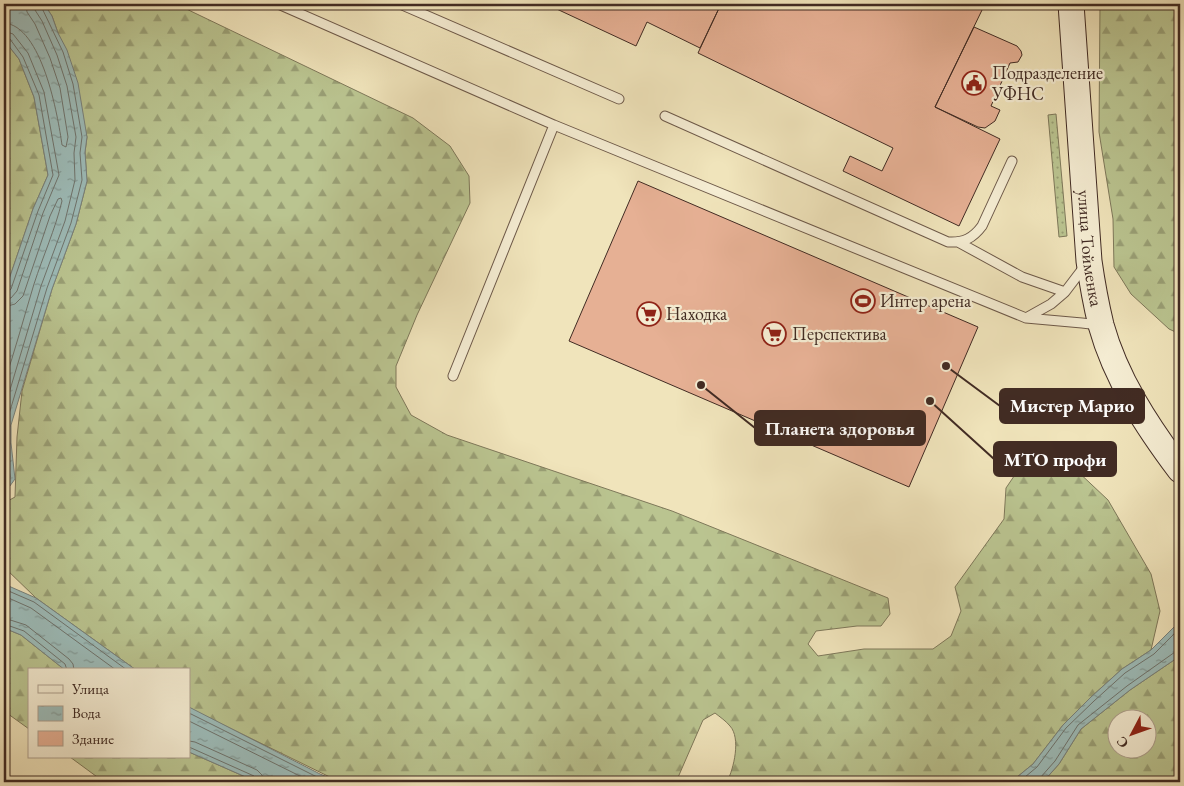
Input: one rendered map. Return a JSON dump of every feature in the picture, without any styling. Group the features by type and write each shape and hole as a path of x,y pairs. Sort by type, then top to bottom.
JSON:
{"street":[{"name":"улица Тойменка","path":"1071,4 1089,260 1094,297 1118,371 1149,427 1180,470"}],"lane":[{"path":"278,4 554,125 1026,318 1082,322 1102,326"},
{"path":"400,4 619,99"},
{"path":"665,116 948,242 967,240 976,234 982,226 1012,161"},
{"path":"453,376 554,125"},
{"path":"958,242 1022,277 1065,292"},
{"path":"1026,318 1051,304 1065,292 1089,260"}],"green space":[{"path":"44,4 176,4 413,118 450,146 469,176 470,203 417,315 396,366 396,387 411,415 447,435 672,511 888,598 890,614 881,626 857,626 816,631 808,644 818,656 864,649 933,649 951,636 961,611 955,587 1004,519 1006,488 1027,457 1057,452 1108,500 1151,574 1160,611 1151,650 1122,669 1091,697 1063,725 1033,764 1011,782 727,782 734,761 735,738 730,726 715,713 703,720 676,782 340,782 195,711 190,708 190,668 133,668 36,598 4,567 4,503 15,497 17,437 22,391 52,289 76,224 87,181 85,152 87,137 52,16"},
{"path":"1100,4 1180,4 1180,334 1169,329 1131,294 1114,267 1113,219 1099,132"},
{"path":"4,40 19,59 34,97 48,175 33,209 4,294"},
{"path":"1056,114 1067,236 1059,237 1048,115"},
{"path":"4,628 21,635 62,668 28,668 28,728 4,711"},
{"path":"1177,658 1180,658 1180,782 1043,782 1059,764 1081,729 1106,709 1106,758 1156,758 1156,708 1107,708 1130,690"},
{"path":"190,752 257,782 104,782 71,758 190,758"}],"water":[{"path":"4,4 44,4 52,16 67,50 78,83 87,137 85,152 87,181 76,224 52,289 11,425 15,479 4,494 4,294 33,209 48,175 34,97 19,59 4,40"},
{"path":"4,584 36,598 133,668 62,668 21,635 4,628"},
{"path":"1180,621 1180,654 1177,658 1130,690 1081,729 1059,764 1043,782 1011,782 1033,764 1063,725 1091,697 1122,669 1151,650"},
{"path":"190,708 320,774 340,782 257,782 190,752"}],"building":[{"path":"546,4 721,4 700,48 647,22 636,46"},
{"path":"721,4 961,4 966,6 967,4 974,4 983,8 935,107 1000,139 959,226 843,171 850,156 882,171 893,148 698,53"},
{"name":"Подразделение УФНС","path":"974,27 1017,46 1022,55 1018,62 1010,63 991,106 1000,110 995,121 985,128 978,127 935,107"},
{"name":"Перспектива","path":"638,181 978,327 909,487 569,341"}],"place":[{"name":"Подразделение УФНС","path":"974,83"},
{"name":"Интер арена","path":"863,301"},
{"name":"Находка","path":"649,314"},
{"name":"Перспектива","path":"774,334"},
{"name":"Мистер Марио","path":"946,366"},
{"name":"Планета здоровья","path":"701,385"},
{"name":"МТО профи","path":"930,401"}]}
